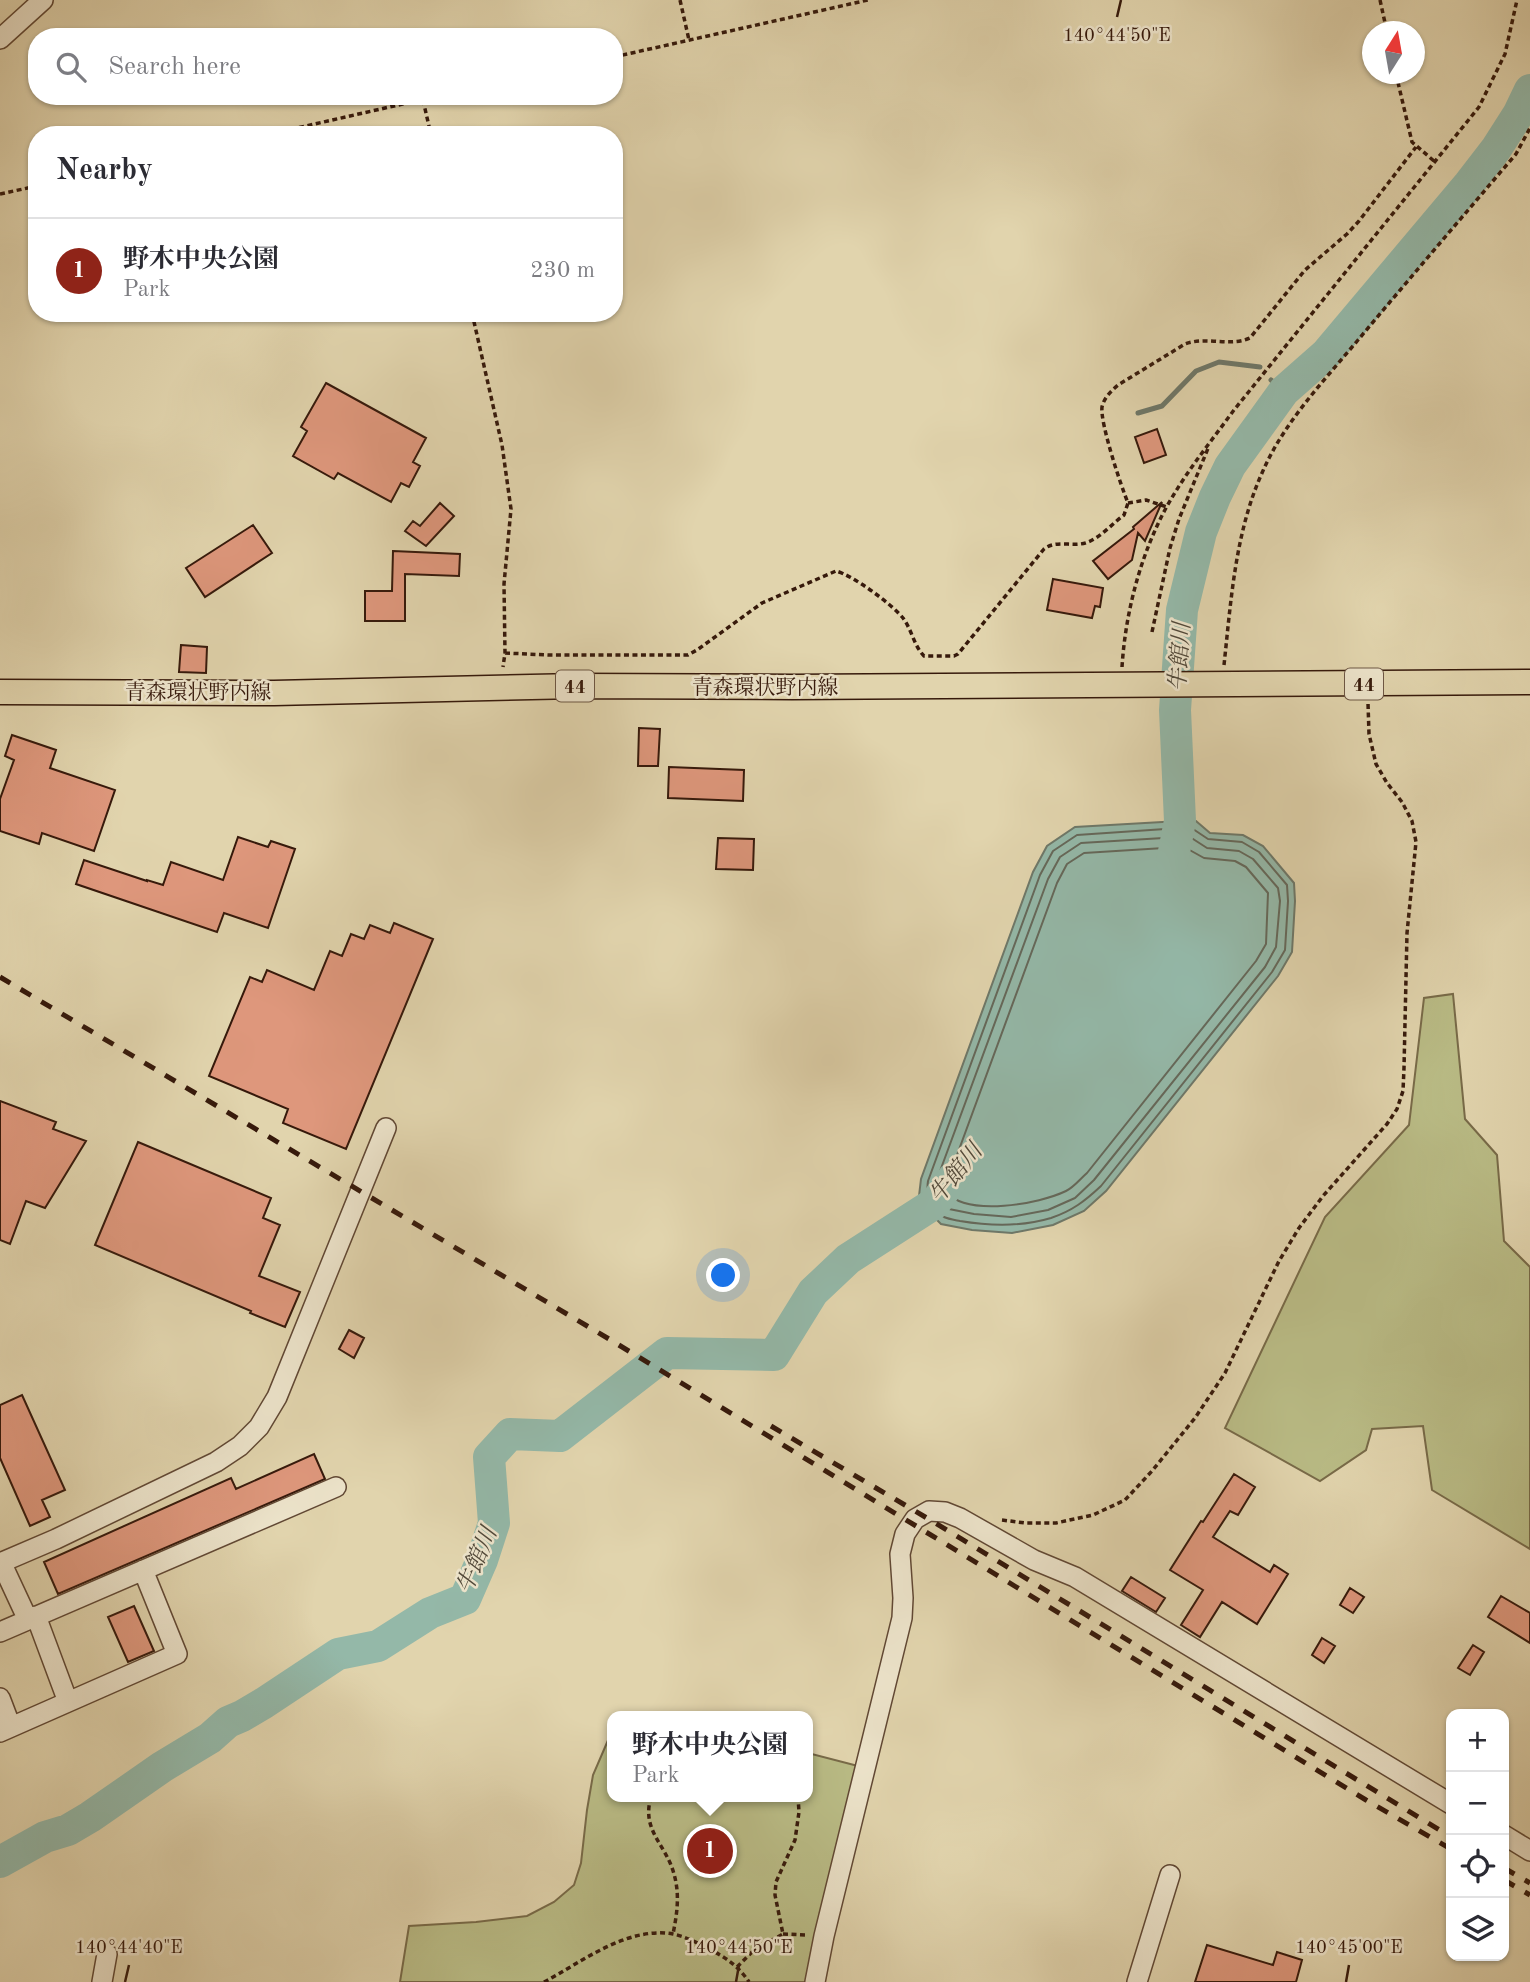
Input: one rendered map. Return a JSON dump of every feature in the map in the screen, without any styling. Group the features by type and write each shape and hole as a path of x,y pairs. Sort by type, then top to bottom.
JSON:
{"main road":[{"name":"青森環状野内線","path":"0,692 274,693 578,686 1149,686 1530,682"}],"street":[{"path":"0,39 43,0"},
{"path":"68,1702 32,1618 1,1562 56,1539 216,1462 240,1446 259,1427 277,1397 386,1128"},
{"path":"0,1632 336,1487"},
{"path":"815,1982 902,1618 900,1554 905,1534 915,1519 929,1511 945,1512 960,1518 1034,1560 1074,1577 1446,1801"},
{"path":"0,1698 6,1729 177,1654 143,1570"},
{"path":"1509,1838 1530,1851"},
{"path":"1137,1982 1170,1875"},
{"path":"102,1982 107,1954"}],"path":[{"path":"680,0 689,40"},
{"path":"623,55 868,0"},
{"path":"1380,0 1385,21"},
{"path":"1122,686 1123,649 1137,583 1146,552 1167,507 1209,444 1479,107 1504,54 1517,0"},
{"path":"1398,84 1412,142 1434,161"},
{"path":"306,126 401,105"},
{"path":"424,105 429,126"},
{"path":"1210,685 1243,531 1262,473 1278,441 1329,374 1516,154 1530,128"},
{"path":"505,653 688,654 762,603 836,571 854,579 896,611 909,627 920,653 924,656 958,654 1044,549 1049,545 1090,541 1124,515 1128,503 1102,409 1109,393 1195,340 1237,342 1250,338 1306,270 1359,221 1416,147"},
{"path":"0,194 28,188"},
{"path":"474,322 502,445 512,509 504,584 505,653 501,688"},
{"path":"1152,632 1170,548 1209,444"},
{"path":"1128,503 1146,500 1167,507"},
{"path":"999,1520 1056,1523 1093,1515 1125,1500 1195,1418 1226,1373 1279,1261 1299,1228 1397,1109 1403,1091 1407,933 1416,842 1412,821 1376,764 1369,734 1367,684"},
{"path":"650,1802 648,1818 673,1871 676,1884 678,1901 673,1934"},
{"path":"783,1934 775,1895 776,1882 795,1840 798,1802"},
{"path":"544,1982 619,1941 660,1933 673,1934 713,1950 737,1967 749,1982"},
{"path":"737,1967 754,1950 783,1934 824,1936"}],"green space":[{"path":"1453,994 1465,1119 1497,1155 1504,1241 1530,1267 1530,1549 1432,1490 1423,1426 1372,1429 1366,1450 1320,1481 1225,1428 1325,1217 1409,1125 1424,998"},
{"path":"607,1743 607,1802 813,1802 813,1754 858,1766 808,1982 400,1982 409,1926 527,1916 554,1902 574,1885 581,1863 593,1775"}],"water":[{"path":"1196,821 1210,833 1243,835 1263,846 1294,883 1292,952 1278,976 1106,1191 1084,1211 1053,1225 1012,1233 941,1224 926,1209 919,1196 921,1179 1033,872 1047,846 1075,827"}],"building":[{"path":"326,383 426,438 413,462 420,466 409,487 401,483 391,502 338,473 334,479 293,456 307,431 301,427"},
{"path":"1157,429 1166,455 1144,463 1135,437"},
{"path":"1162,502 1145,541 1138,533 1132,560 1108,579 1093,561 1134,529 1133,527"},
{"path":"440,503 454,516 426,546 405,531 413,521 420,526"},
{"path":"253,525 272,553 205,597 186,568"},
{"path":"393,551 460,554 459,576 405,574 405,621 365,621 365,591 392,591"},
{"path":"1053,579 1103,588 1100,607 1095,606 1092,618 1047,610"},
{"path":"181,645 207,647 206,673 179,672"},
{"path":"639,728 660,729 658,766 638,766"},
{"path":"12,735 56,750 50,768 115,790 94,851 42,833 39,844 0,831 0,799 14,760 5,756"},
{"path":"669,767 744,770 743,801 668,798"},
{"path":"238,837 268,847 271,841 295,849 268,928 224,913 217,932 76,884 84,860 163,885 171,862 223,880"},
{"path":"718,838 754,839 753,870 716,869"},
{"path":"394,923 433,939 346,1149 283,1123 288,1109 209,1076 250,977 262,982 267,970 314,990 330,951 342,956 351,934 364,939 370,925 390,933"},
{"path":"0,1101 56,1122 53,1129 86,1141 45,1208 26,1201 10,1244 0,1240"},
{"path":"138,1142 271,1198 263,1218 280,1225 259,1276 300,1292 285,1327 95,1245"},
{"path":"349,1330 364,1338 354,1358 339,1349"},
{"path":"22,1395 65,1490 42,1500 50,1517 30,1526 0,1458 0,1405"},
{"path":"314,1454 325,1479 58,1594 44,1562 231,1478 236,1489"},
{"path":"1234,1474 1255,1487 1238,1515 1230,1511 1213,1537 1270,1572 1274,1565 1288,1574 1257,1624 1222,1602 1200,1637 1181,1625 1203,1590 1170,1570"},
{"path":"1131,1577 1165,1598 1156,1612 1122,1591"},
{"path":"1350,1588 1364,1597 1353,1613 1340,1605"},
{"path":"1501,1596 1530,1613 1530,1643 1488,1617"},
{"path":"134,1606 154,1651 128,1662 108,1617"},
{"path":"1322,1638 1335,1646 1324,1663 1312,1655"},
{"path":"1473,1645 1484,1652 1470,1675 1458,1668"},
{"path":"1207,1945 1273,1965 1277,1952 1302,1960 1296,1982 1195,1982"}],"waterway":[{"name":"牛館川","path":"1172,862 1180,821 1175,710 1182,610 1201,532 1215,497 1230,466 1284,391 1326,354 1469,184 1496,149 1530,90"},
{"path":"1138,413 1162,406 1196,371 1219,362 1260,367"},
{"path":"1271,380 1284,391"},
{"name":"牛館川","path":"0,1862 45,1837 68,1830 90,1817 162,1767 210,1738 228,1722 264,1703 338,1654 378,1646 430,1613 465,1599 494,1523 489,1457 510,1434 560,1436 667,1353 774,1355 813,1292 848,1259 935,1203 953,1178"}],"railway":[{"path":"0,977 609,1339 1446,1846"},
{"path":"771,1426 1448,1835"},
{"path":"1509,1871 1530,1883"},
{"path":"1509,1883 1530,1895"}],"place":[{"name":"野木中央公園","path":"710,1851"}]}
